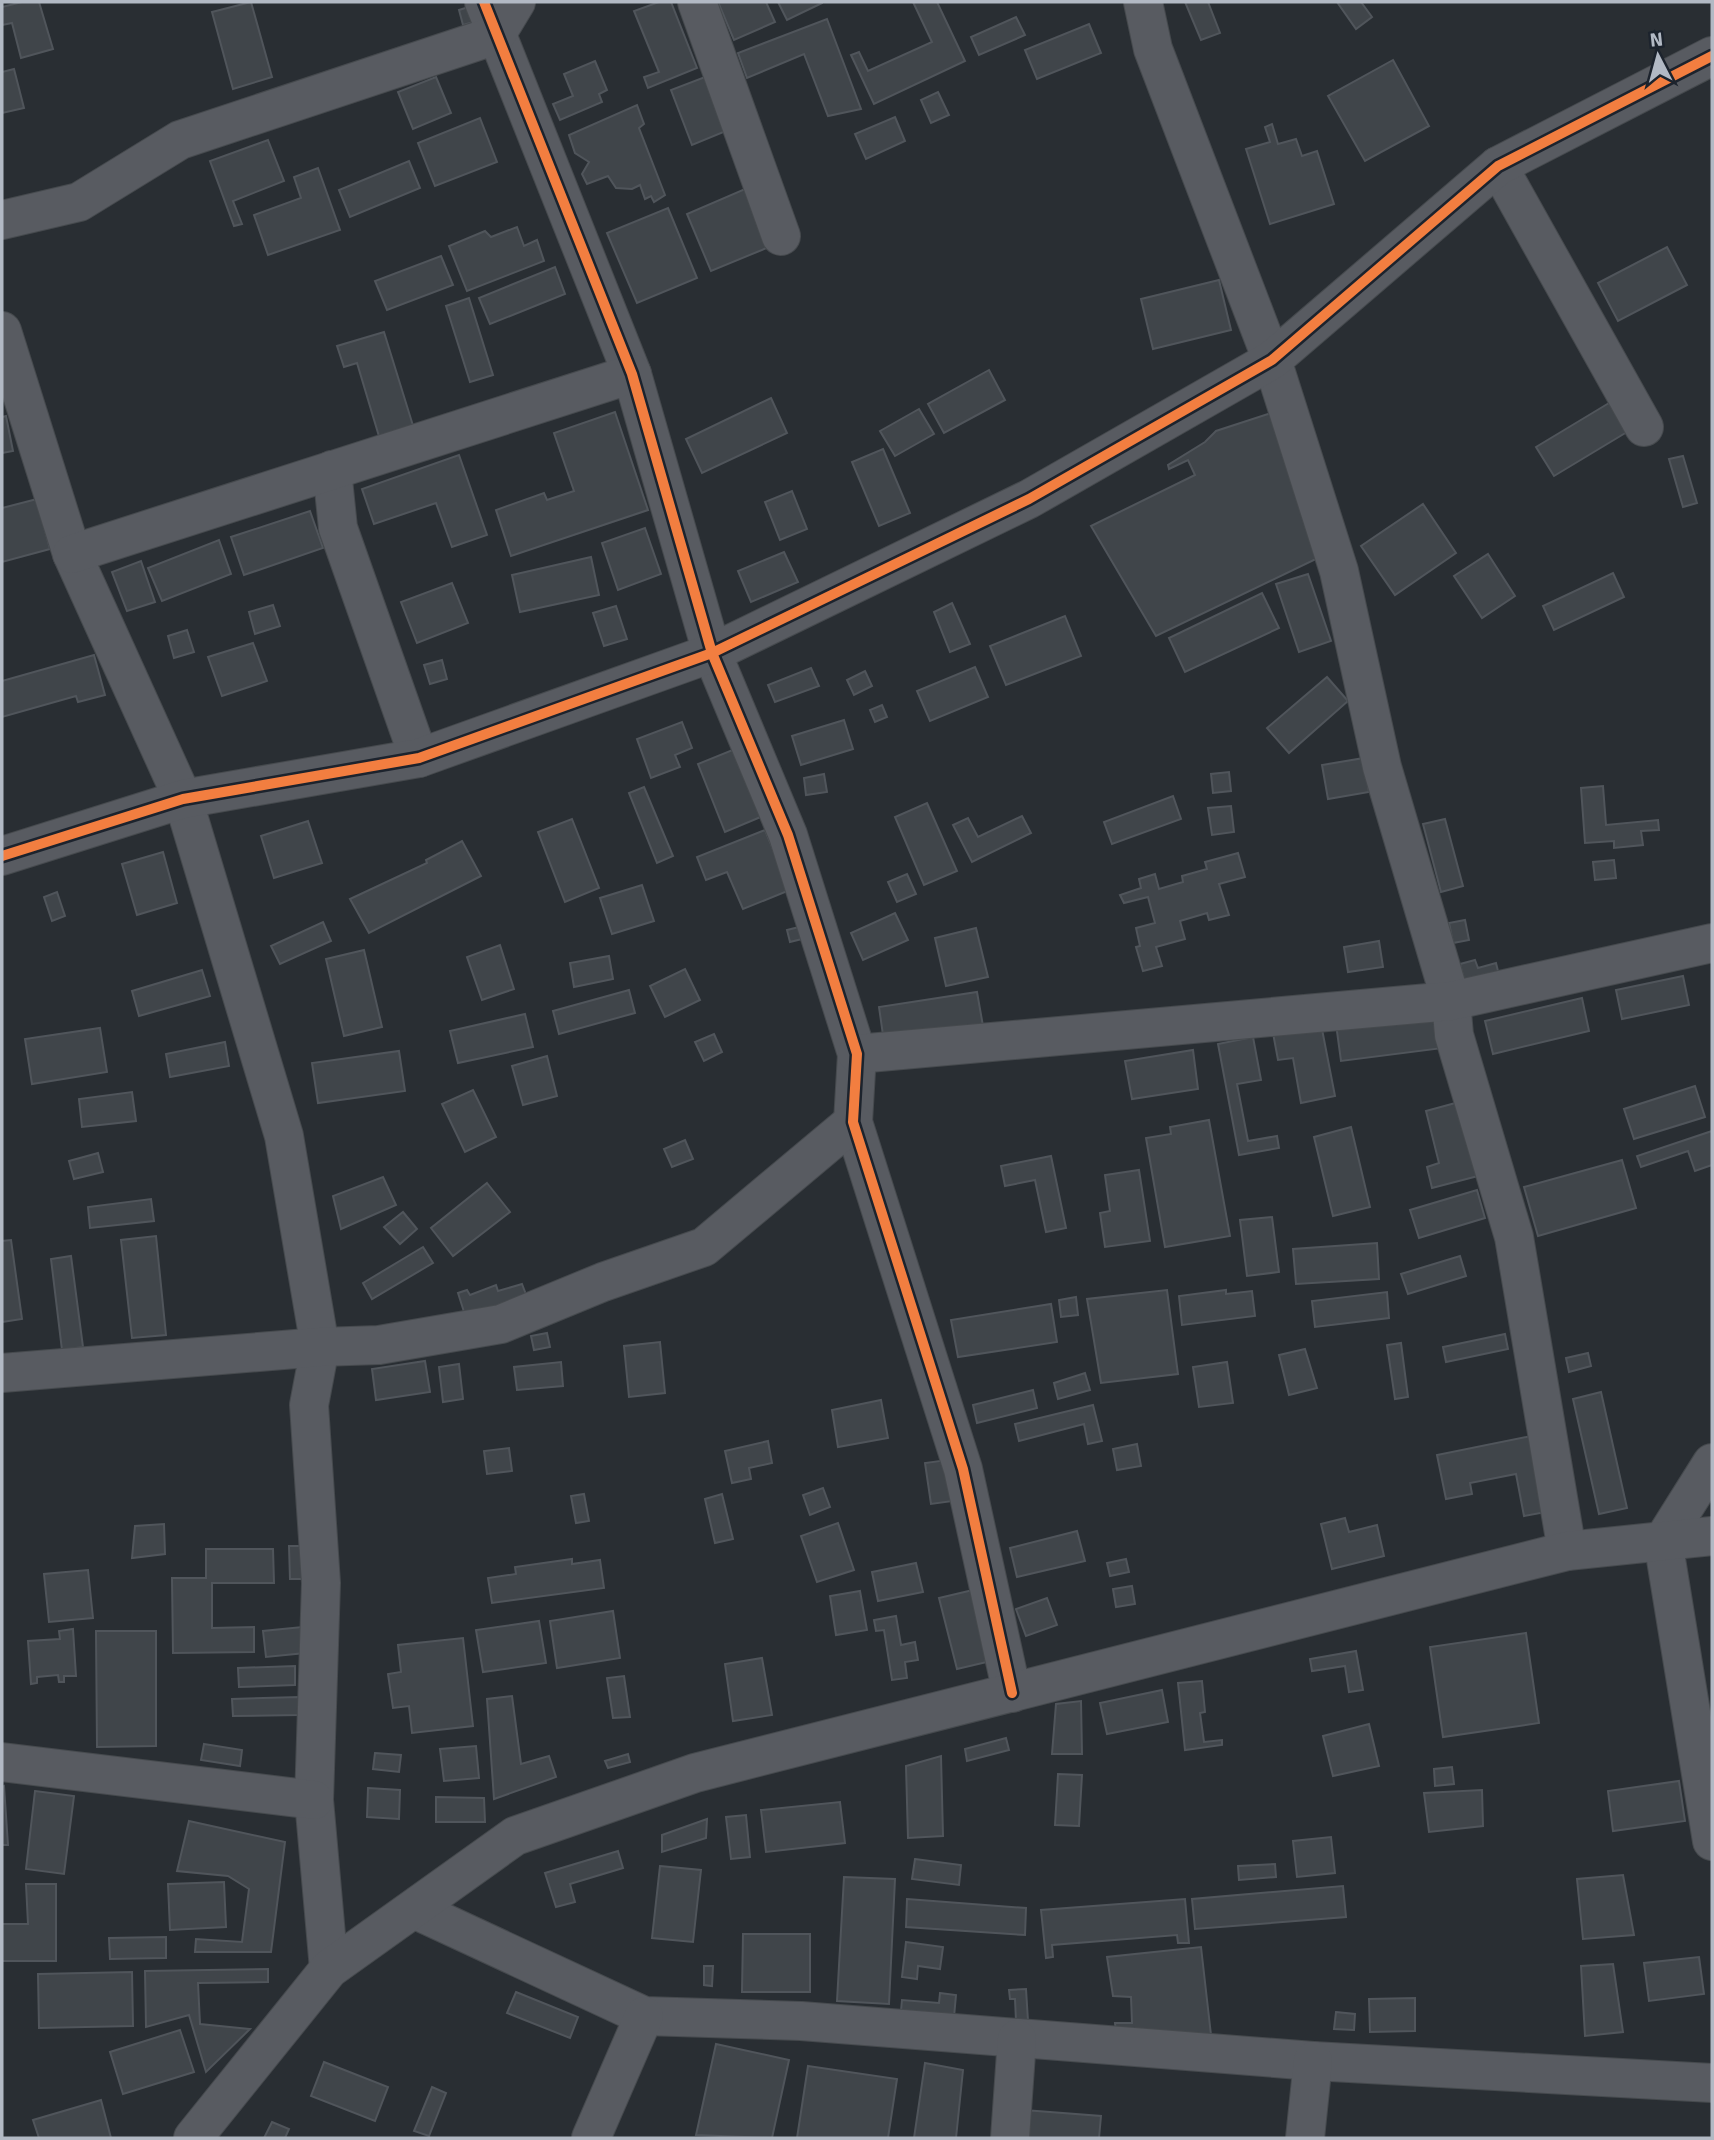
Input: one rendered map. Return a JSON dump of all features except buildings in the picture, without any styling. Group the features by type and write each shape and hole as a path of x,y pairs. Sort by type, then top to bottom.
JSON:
{"street":[{"path":"2,220 79,202 180,140 490,19 516,2"},
{"path":"697,2 782,236"},
{"path":"1143,2 1153,49 1272,360 1339,571 1382,766 1451,1001 1454,1035 1514,1237 1567,1551"},
{"path":"490,19 632,374 712,653 788,835 858,1054 853,1122 963,1469 1012,1693"},
{"path":"2,856 183,799 419,758 712,653 1029,499 1272,360 1498,166 1712,56"},
{"path":"1498,166 1644,427"},
{"path":"2,331 72,554 183,799 284,1136 320,1347 309,1405 321,1583 314,1800 329,1969"},
{"path":"72,554 632,374"},
{"path":"332,470 338,528 419,758"},
{"path":"858,1054 1451,1001 1712,943"},
{"path":"2,1373 320,1347 379,1345 501,1324 603,1282 704,1247 853,1122"},
{"path":"1712,1463 1663,1541 1712,1841"},
{"path":"193,2138 329,1969 516,1836 695,1773 1567,1551 1712,1536"},
{"path":"2,1762 314,1800"},
{"path":"414,1909 644,2016 801,2021 1313,2061 1712,2083"},
{"path":"591,2138 644,2016"},
{"path":"1010,2138 1017,2039"},
{"path":"1305,2138 1313,2061"}],"cycle path":[{"path":"484,2 632,374 712,653 788,835 857,1054 853,1122 963,1469 1012,1693"},
{"path":"2,856 183,799 419,758 712,653 1029,499 1272,360 1498,166 1712,56"}]}
